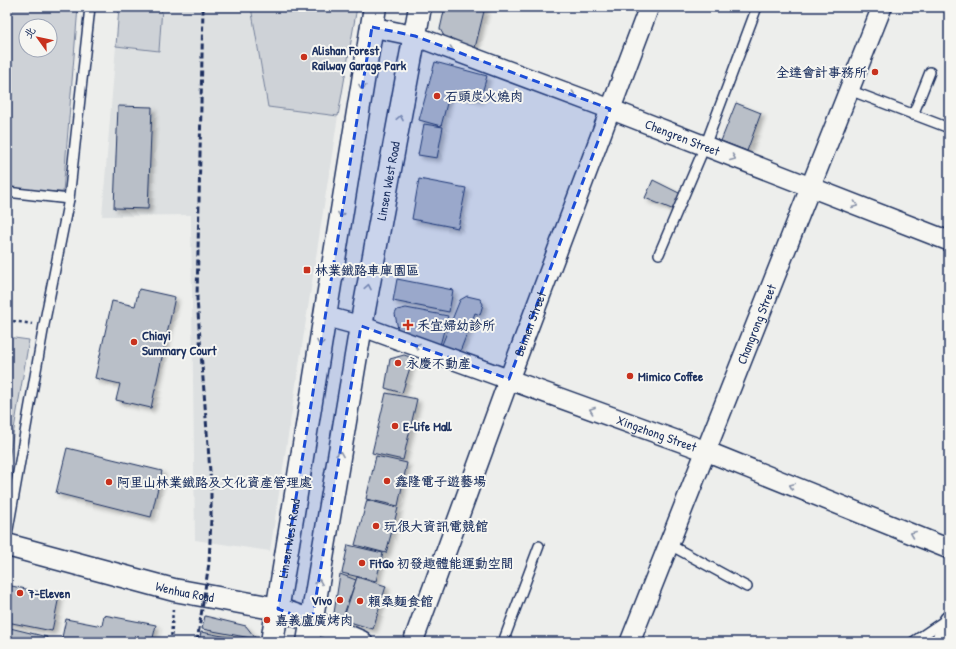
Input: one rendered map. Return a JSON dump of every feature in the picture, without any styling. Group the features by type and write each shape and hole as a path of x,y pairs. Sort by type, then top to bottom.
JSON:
{"main road":[{"name":"Linsen West Road","path":"308,642 361,326 420,7"},
{"name":"Linsen West Road","path":"272,642 374,17"},
{"name":"Wenhua Road","path":"7,545 174,590 278,609 312,621 361,642"}],"street":[{"name":"Beimen Street","path":"413,642 509,379 649,7"},
{"name":"Changrong Street","path":"630,642 670,545 882,7"},
{"name":"Linsen West Road","path":"374,17 415,36"},
{"name":"Chengren Street","path":"415,36 610,109 949,241"},
{"path":"324,316 361,326"},
{"name":"Xingzhong Street","path":"361,326 706,451 949,549"},
{"path":"941,642 949,621"}],"lane":[{"path":"7,535 44,326 69,199 90,7"},
{"path":"659,254 705,146 757,7"},
{"path":"913,115 930,72"},
{"path":"849,90 949,128"},
{"path":"7,192 69,199"},
{"path":"670,545 747,587"},
{"path":"503,642 539,546"},
{"path":"913,642 949,618"}],"path":[{"path":"7,320 44,326"},
{"path":"171,642 174,590"}],"highlighted area":[{"path":"372,27 415,36 610,109 509,379 361,326 312,621 278,609"}],"shaded area":[{"path":"7,7 78,7 63,192 7,191"},
{"path":"119,7 162,7 159,51 116,46"},
{"path":"162,7 251,7 268,107 338,116 270,551 195,540 191,215 102,216 116,46 159,50"},
{"name":"Alishan Forest Railway Garage Park","path":"251,7 357,7 338,116 268,107"},
{"path":"7,337 29,340 7,471"}],"building":[{"path":"445,7 485,7 474,52 448,43 440,29"},
{"name":"石頭炭火燒肉","path":"435,62 487,76 480,100 450,92 441,126 419,120"},
{"path":"736,103 761,113 747,151 721,141"},
{"path":"118,106 152,107 148,209 114,208"},
{"path":"424,124 443,127 437,158 418,155"},
{"path":"419,179 466,188 458,228 412,219"},
{"path":"653,180 681,194 674,210 645,198"},
{"path":"397,279 453,290 449,312 393,301"},
{"name":"Chiayi Summary Court","path":"139,289 175,297 151,408 116,400 120,384 95,378 112,301 135,306"},
{"path":"467,296 480,299 483,304 480,315 475,313 459,354 441,347 460,300"},
{"path":"406,308 448,316 440,345 398,329 395,314 397,310"},
{"path":"404,355 413,358 402,393 385,388 390,359"},
{"name":"E-life Mall","path":"386,393 417,399 403,460 372,453"},
{"name":"阿里山林業鐵路及文化資產管理處","path":"67,448 162,471 151,517 56,493"},
{"name":"鑫隆電子遊藝場","path":"376,456 407,463 398,506 366,499"},
{"name":"玩很大資訊電競館","path":"367,500 398,508 386,553 355,545"},
{"name":"FitGo 初發趣體能運動空間","path":"348,545 383,553 376,581 342,573"},
{"path":"340,574 356,580 343,617 334,613"},
{"path":"357,577 386,586 373,629 343,620"},
{"path":"7,585 59,596 52,631 7,622"},
{"path":"104,615 156,625 152,642 61,642 66,619 102,626"},
{"path":"205,616 246,626 256,639 202,629"},
{"path":"10,628 47,637 46,642 7,642"},
{"path":"201,632 228,637 257,642 199,642"}],"railway":[{"path":"197,642 209,563 211,519 211,485 197,299 203,7"}],"place":[{"name":"Alishan Forest Railway Garage Park","path":"304,57"},
{"name":"全達會計事務所","path":"875,72"},
{"name":"石頭炭火燒肉","path":"437,96"},
{"name":"林業鐵路車庫園區","path":"307,270"},
{"name":"禾宜婦幼診所","path":"408,325"},
{"name":"Chiayi Summary Court","path":"134,342"},
{"name":"永慶不動產","path":"398,363"},
{"name":"Mimico Coffee","path":"630,376"},
{"name":"E-life Mall","path":"395,426"},
{"name":"鑫隆電子遊藝場","path":"387,481"},
{"name":"阿里山林業鐵路及文化資產管理處","path":"109,482"},
{"name":"玩很大資訊電競館","path":"376,526"},
{"name":"FitGo 初發趣體能運動空間","path":"362,563"},
{"name":"7-Eleven","path":"20,593"},
{"name":"Vivo","path":"340,600"},
{"name":"賴桑麵食館","path":"360,601"},
{"name":"嘉義盧廣烤肉","path":"267,620"}]}
